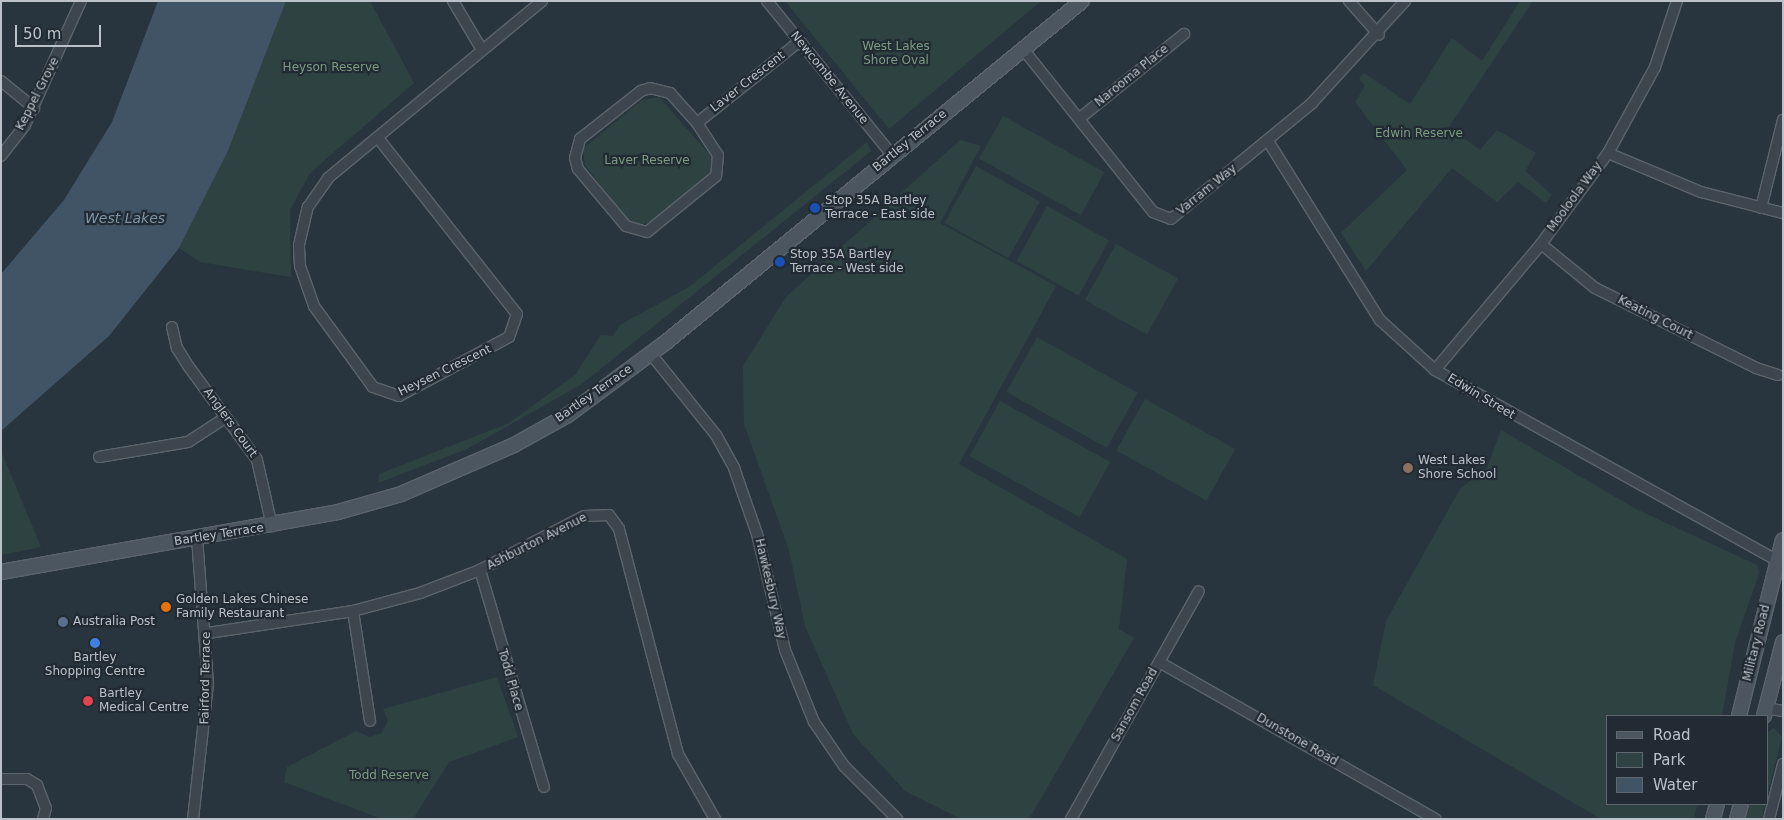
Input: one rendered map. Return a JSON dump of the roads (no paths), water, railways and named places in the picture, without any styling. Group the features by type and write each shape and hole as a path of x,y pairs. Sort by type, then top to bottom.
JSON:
{"street":[{"name":"Keppel Grove","path":"1,156 34,108 81,1"},
{"path":"453,1 482,50"},
{"name":"Heysen Crescent","path":"378,138 517,314 509,337 400,396 374,387 314,306 300,266 303,224 317,192 378,138 542,1"},
{"name":"Newcombe Avenue","path":"767,1 892,155"},
{"name":"Bartley Terrace","path":"1,572 197,537 272,526 401,494 487,458 568,415 651,354 1082,1"},
{"path":"1350,1 1378,35"},
{"name":"Varram Way","path":"1023,48 1153,212 1163,218 1171,219 1268,141 1378,35 1405,1"},
{"name":"Mooloola Way","path":"1435,370 1541,244 1608,152 1655,67 1677,1"},
{"name":"Narooma Place","path":"1080,118 1184,34"},
{"name":"Laver Crescent","path":"697,123 799,42"},
{"path":"1,81 34,108"},
{"path":"650,88 670,94 697,123 718,155 716,176 647,232 626,226 578,169 575,158 580,139 641,91 650,88"},
{"path":"1761,208 1783,120"},
{"name":"Edwin Street","path":"1268,141 1374,312 1435,370 1778,562"},
{"path":"1608,152 1702,192 1783,213"},
{"name":"Keating Court","path":"1541,244 1595,288 1756,368 1778,375"},
{"name":"Anglers Court","path":"172,327 177,348 225,418 258,460 272,526"},
{"name":"Hawkesbury Way","path":"651,354 716,435 734,468 757,534 785,650 814,722 844,766 897,819"},
{"path":"99,456 188,442 225,418"},
{"name":"Ashburton Avenue","path":"208,633 354,612 480,570 584,516 596,512 614,520 678,754 715,819"},
{"name":"Fairford Terrace","path":"193,819 206,721 208,633 197,537"},
{"name":"Military Road","path":"1739,715 1783,540"},
{"name":"Todd Place","path":"480,570 544,788"},
{"name":"Sansom Road","path":"1071,819 1198,591"},
{"path":"354,612 370,721"},
{"name":"Military Road","path":"1765,712 1783,642"},
{"name":"Dunstone Road","path":"1159,662 1434,819"},
{"path":"1765,712 1783,711"},
{"path":"1769,819 1779,793 1783,764"},
{"path":"1,779 27,779 37,785 45,802 43,819"},
{"path":"1713,819 1717,805"},
{"path":"1738,819 1741,805"}],"water":[{"name":"West Lakes","path":"158,1 286,1 228,151 179,248 109,336 1,431 1,274 64,200 112,122"}],"place":[{"name":"Stop 35A Bartley Terrace - East side","path":"815,208"},
{"name":"Stop 35A Bartley Terrace - West side","path":"780,262"},
{"name":"West Lakes Shore School","path":"1408,468"},
{"name":"Golden Lakes Chinese Family Restaurant","path":"166,607"},
{"name":"Australia Post","path":"63,622"},
{"name":"Bartley Shopping Centre","path":"95,643"},
{"name":"Bartley Medical Centre","path":"88,701"}],"park label":[{"name":"West Lakes Shore Oval","path":"896,54"},
{"name":"Heyson Reserve","path":"331,68"},
{"name":"Edwin Reserve","path":"1419,134"},
{"name":"Laver Reserve","path":"647,161"},
{"name":"Todd Reserve","path":"389,776"}]}
